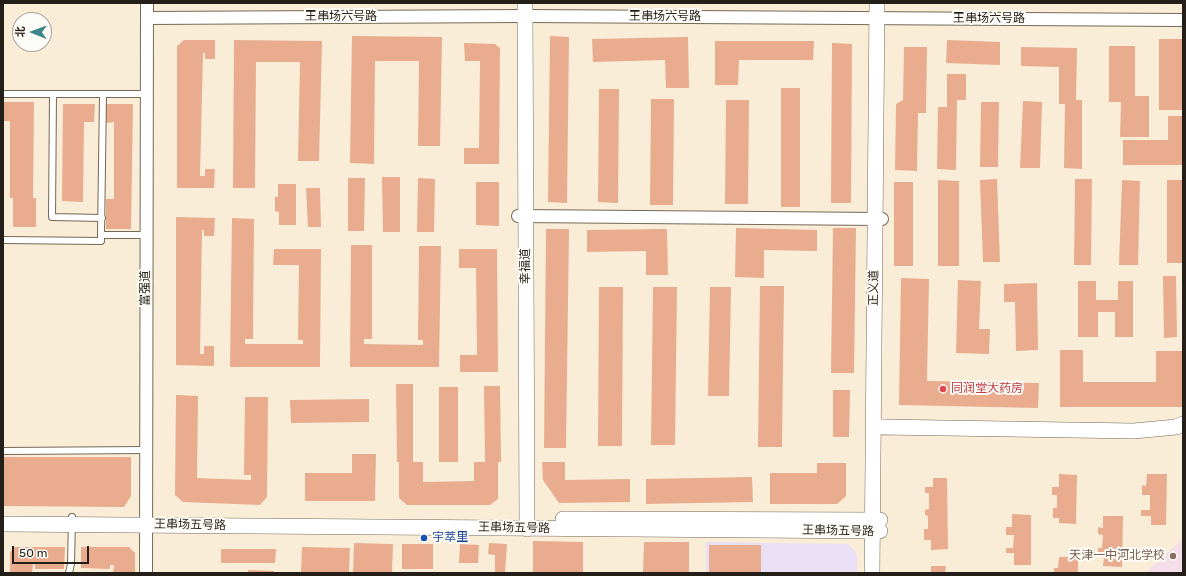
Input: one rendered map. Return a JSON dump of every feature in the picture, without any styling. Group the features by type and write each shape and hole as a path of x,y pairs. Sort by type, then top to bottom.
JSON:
{"street":[{"name":"富强道","path":"146,573 147,3"},
{"name":"正义道","path":"876,569 880,19 877,3"},
{"name":"正义道","path":"880,19 884,3"},
{"name":"王串场六号路","path":"147,18 522,10 880,19 1183,20"},
{"name":"幸福道","path":"522,10 522,523"},
{"path":"522,216 879,219"},
{"name":"正义道","path":"876,525 881,427 879,219"},
{"path":"881,427 1134,431 1176,427 1183,424"},
{"name":"王串场五号路","path":"3,516 72,521"},
{"name":"王串场五号路","path":"3,524 72,521 146,521 876,525"},
{"path":"837,529 861,542 876,569"}],"lane":[{"path":"3,94 146,94"},
{"path":"53,94 52,217 102,218"},
{"path":"3,240 101,241 103,94"},
{"path":"101,235 146,235"},
{"path":"3,451 146,450"},
{"path":"69,573 71,564 72,521"}],"shaded area":[{"name":"天津一中河北学校","path":"1183,539 1183,573 1145,573"},
{"path":"706,542 848,544 855,551 857,556 857,573 706,573"}],"building":[{"path":"352,36 442,37 440,146 418,146 419,61 375,61 374,164 350,163"},
{"path":"550,36 569,37 567,203 548,202"},
{"path":"688,37 689,88 666,88 665,60 593,62 592,39"},
{"path":"1159,39 1183,39 1183,110 1159,110"},
{"path":"184,40 215,40 215,59 205,59 205,53 203,53 200,176 205,176 205,169 215,169 214,188 177,188 177,46"},
{"path":"234,40 322,41 319,161 298,161 300,62 256,62 255,188 233,188"},
{"path":"947,40 1000,42 1000,65 946,63"},
{"path":"715,41 814,41 813,60 739,60 738,85 715,85"},
{"path":"464,43 495,44 500,48 499,164 464,164 464,148 479,148 480,61 465,61"},
{"path":"832,43 852,44 851,203 831,203"},
{"path":"1109,46 1135,46 1135,96 1149,96 1149,137 1120,137 1121,102 1109,102"},
{"path":"904,47 927,47 926,113 918,113 917,171 895,170 896,104 903,100"},
{"path":"1021,47 1077,48 1076,100 1082,100 1082,169 1064,168 1065,104 1059,104 1059,67 1021,66"},
{"path":"947,74 966,74 966,100 957,100 956,170 937,169 938,107 947,107"},
{"path":"781,88 800,88 800,207 781,207"},
{"path":"599,89 619,89 618,203 598,202"},
{"path":"651,99 674,99 673,205 650,205"},
{"path":"726,100 749,100 748,204 725,204"},
{"path":"1023,101 1042,102 1040,168 1020,168"},
{"path":"4,102 34,102 33,198 36,198 36,227 13,227 13,198 10,198 10,121 4,121"},
{"path":"981,102 999,102 998,167 980,167"},
{"path":"63,104 95,104 94,122 84,122 83,202 62,201"},
{"path":"106,104 133,104 131,229 106,229 106,199 114,199 114,122 106,123"},
{"path":"1168,116 1183,116 1183,165 1123,165 1123,140 1168,140"},
{"path":"382,177 400,177 400,232 383,232"},
{"path":"348,178 365,178 364,231 348,231"},
{"path":"418,178 435,179 434,232 417,232"},
{"path":"997,179 1000,262 983,262 980,180"},
{"path":"1075,179 1092,179 1091,265 1074,265"},
{"path":"938,180 959,181 959,266 938,266"},
{"path":"1122,180 1140,181 1138,265 1119,265"},
{"path":"1167,180 1183,180 1183,263 1167,263"},
{"path":"476,182 499,182 499,226 476,225"},
{"path":"894,182 913,182 913,266 894,266"},
{"path":"278,184 296,184 296,225 279,225 279,212 275,211 275,197 278,197"},
{"path":"306,188 320,188 321,227 308,227"},
{"path":"176,217 215,218 214,236 204,236 204,230 202,230 200,354 204,354 204,346 214,346 214,366 176,365"},
{"path":"232,218 254,219 253,339 245,339 245,344 303,344 303,340 298,340 299,265 273,265 274,249 321,249 320,367 230,367"},
{"path":"736,228 817,230 817,251 764,250 764,278 735,277"},
{"path":"833,228 856,228 854,373 831,373"},
{"path":"546,229 569,229 566,448 544,448"},
{"path":"667,229 668,275 646,275 646,251 587,252 587,230"},
{"path":"351,245 372,245 372,339 364,339 364,344 423,345 423,340 418,340 419,246 441,246 439,367 350,367"},
{"path":"459,249 497,249 498,372 460,372 460,355 477,355 476,268 459,268"},
{"path":"1163,276 1176,276 1177,337 1164,338"},
{"path":"901,278 929,279 927,381 1039,383 1038,408 899,405"},
{"path":"958,280 981,281 979,329 990,329 989,354 956,353"},
{"path":"1078,281 1096,281 1096,300 1118,300 1118,281 1133,281 1133,337 1115,337 1115,312 1098,312 1098,337 1078,337"},
{"path":"1037,283 1038,350 1016,351 1015,302 1004,302 1004,284"},
{"path":"760,286 784,286 782,447 758,447"},
{"path":"599,287 623,287 622,446 598,446"},
{"path":"653,287 677,287 675,445 651,445"},
{"path":"710,287 731,287 729,396 708,396"},
{"path":"1060,350 1083,350 1083,382 1156,382 1156,351 1182,351 1182,407 1060,407"},
{"path":"396,384 413,384 413,462 423,462 423,482 474,481 474,462 485,462 484,386 500,386 501,462 498,462 498,499 490,505 407,505 399,498"},
{"path":"439,387 458,387 458,462 439,462"},
{"path":"833,390 850,390 849,437 833,437"},
{"path":"176,395 198,396 197,478 251,480 251,475 244,475 245,397 268,397 267,497 260,505 183,502 175,495"},
{"path":"369,399 369,422 291,423 290,400"},
{"path":"352,454 376,454 375,501 305,501 305,473 352,473"},
{"path":"3,457 131,457 131,496 124,507 3,506"},
{"path":"542,462 565,462 565,480 630,479 630,502 559,503 543,480"},
{"path":"817,463 846,463 846,496 837,504 770,504 770,473 817,473"},
{"path":"1059,474 1077,475 1076,524 1059,523 1059,518 1053,518 1053,508 1057,508 1057,495 1052,495 1052,487 1059,487"},
{"path":"1147,474 1167,474 1166,525 1151,525 1151,516 1141,516 1141,510 1150,510 1150,495 1142,495 1142,485 1146,486"},
{"path":"752,477 753,502 646,504 646,479"},
{"path":"933,478 947,478 948,549 931,550 931,540 924,540 924,529 928,529 928,516 925,515 925,510 929,509 929,493 925,493 925,487 933,487"},
{"path":"1012,514 1031,515 1031,565 1014,565 1014,553 1006,553 1006,548 1013,548 1014,535 1006,535 1006,527 1012,527"},
{"path":"1103,516 1123,516 1122,567 1103,566 1104,557 1098,557 1098,548 1102,548 1103,535 1098,534 1098,527 1103,528"},
{"path":"533,541 583,542 583,573 533,573"},
{"path":"644,542 689,542 689,573 643,573"},
{"path":"354,543 393,544 392,573 353,573"},
{"path":"489,543 507,544 505,573 495,573 495,555 488,554"},
{"path":"402,544 433,544 433,569 402,569"},
{"path":"460,544 479,545 478,563 459,563"},
{"path":"709,545 761,545 761,573 709,573"},
{"path":"15,547 65,547 64,569 35,569 35,564 33,564 32,573 10,573 10,552"},
{"path":"81,547 129,547 135,553 135,573 113,573 114,565 110,565 110,569 81,568"},
{"path":"302,547 350,548 349,573 301,573"},
{"path":"221,549 276,549 275,563 221,563"},
{"path":"1059,557 1078,557 1078,573 1054,573 1054,568 1058,568"},
{"path":"931,566 946,566 945,573 931,573"},
{"path":"248,570 274,571 274,573 248,573"}],"place":[{"name":"同润堂大药房","path":"943,389"},
{"name":"宇萃里","path":"424,538"},
{"name":"天津一中河北学校","path":"1173,556"}]}
